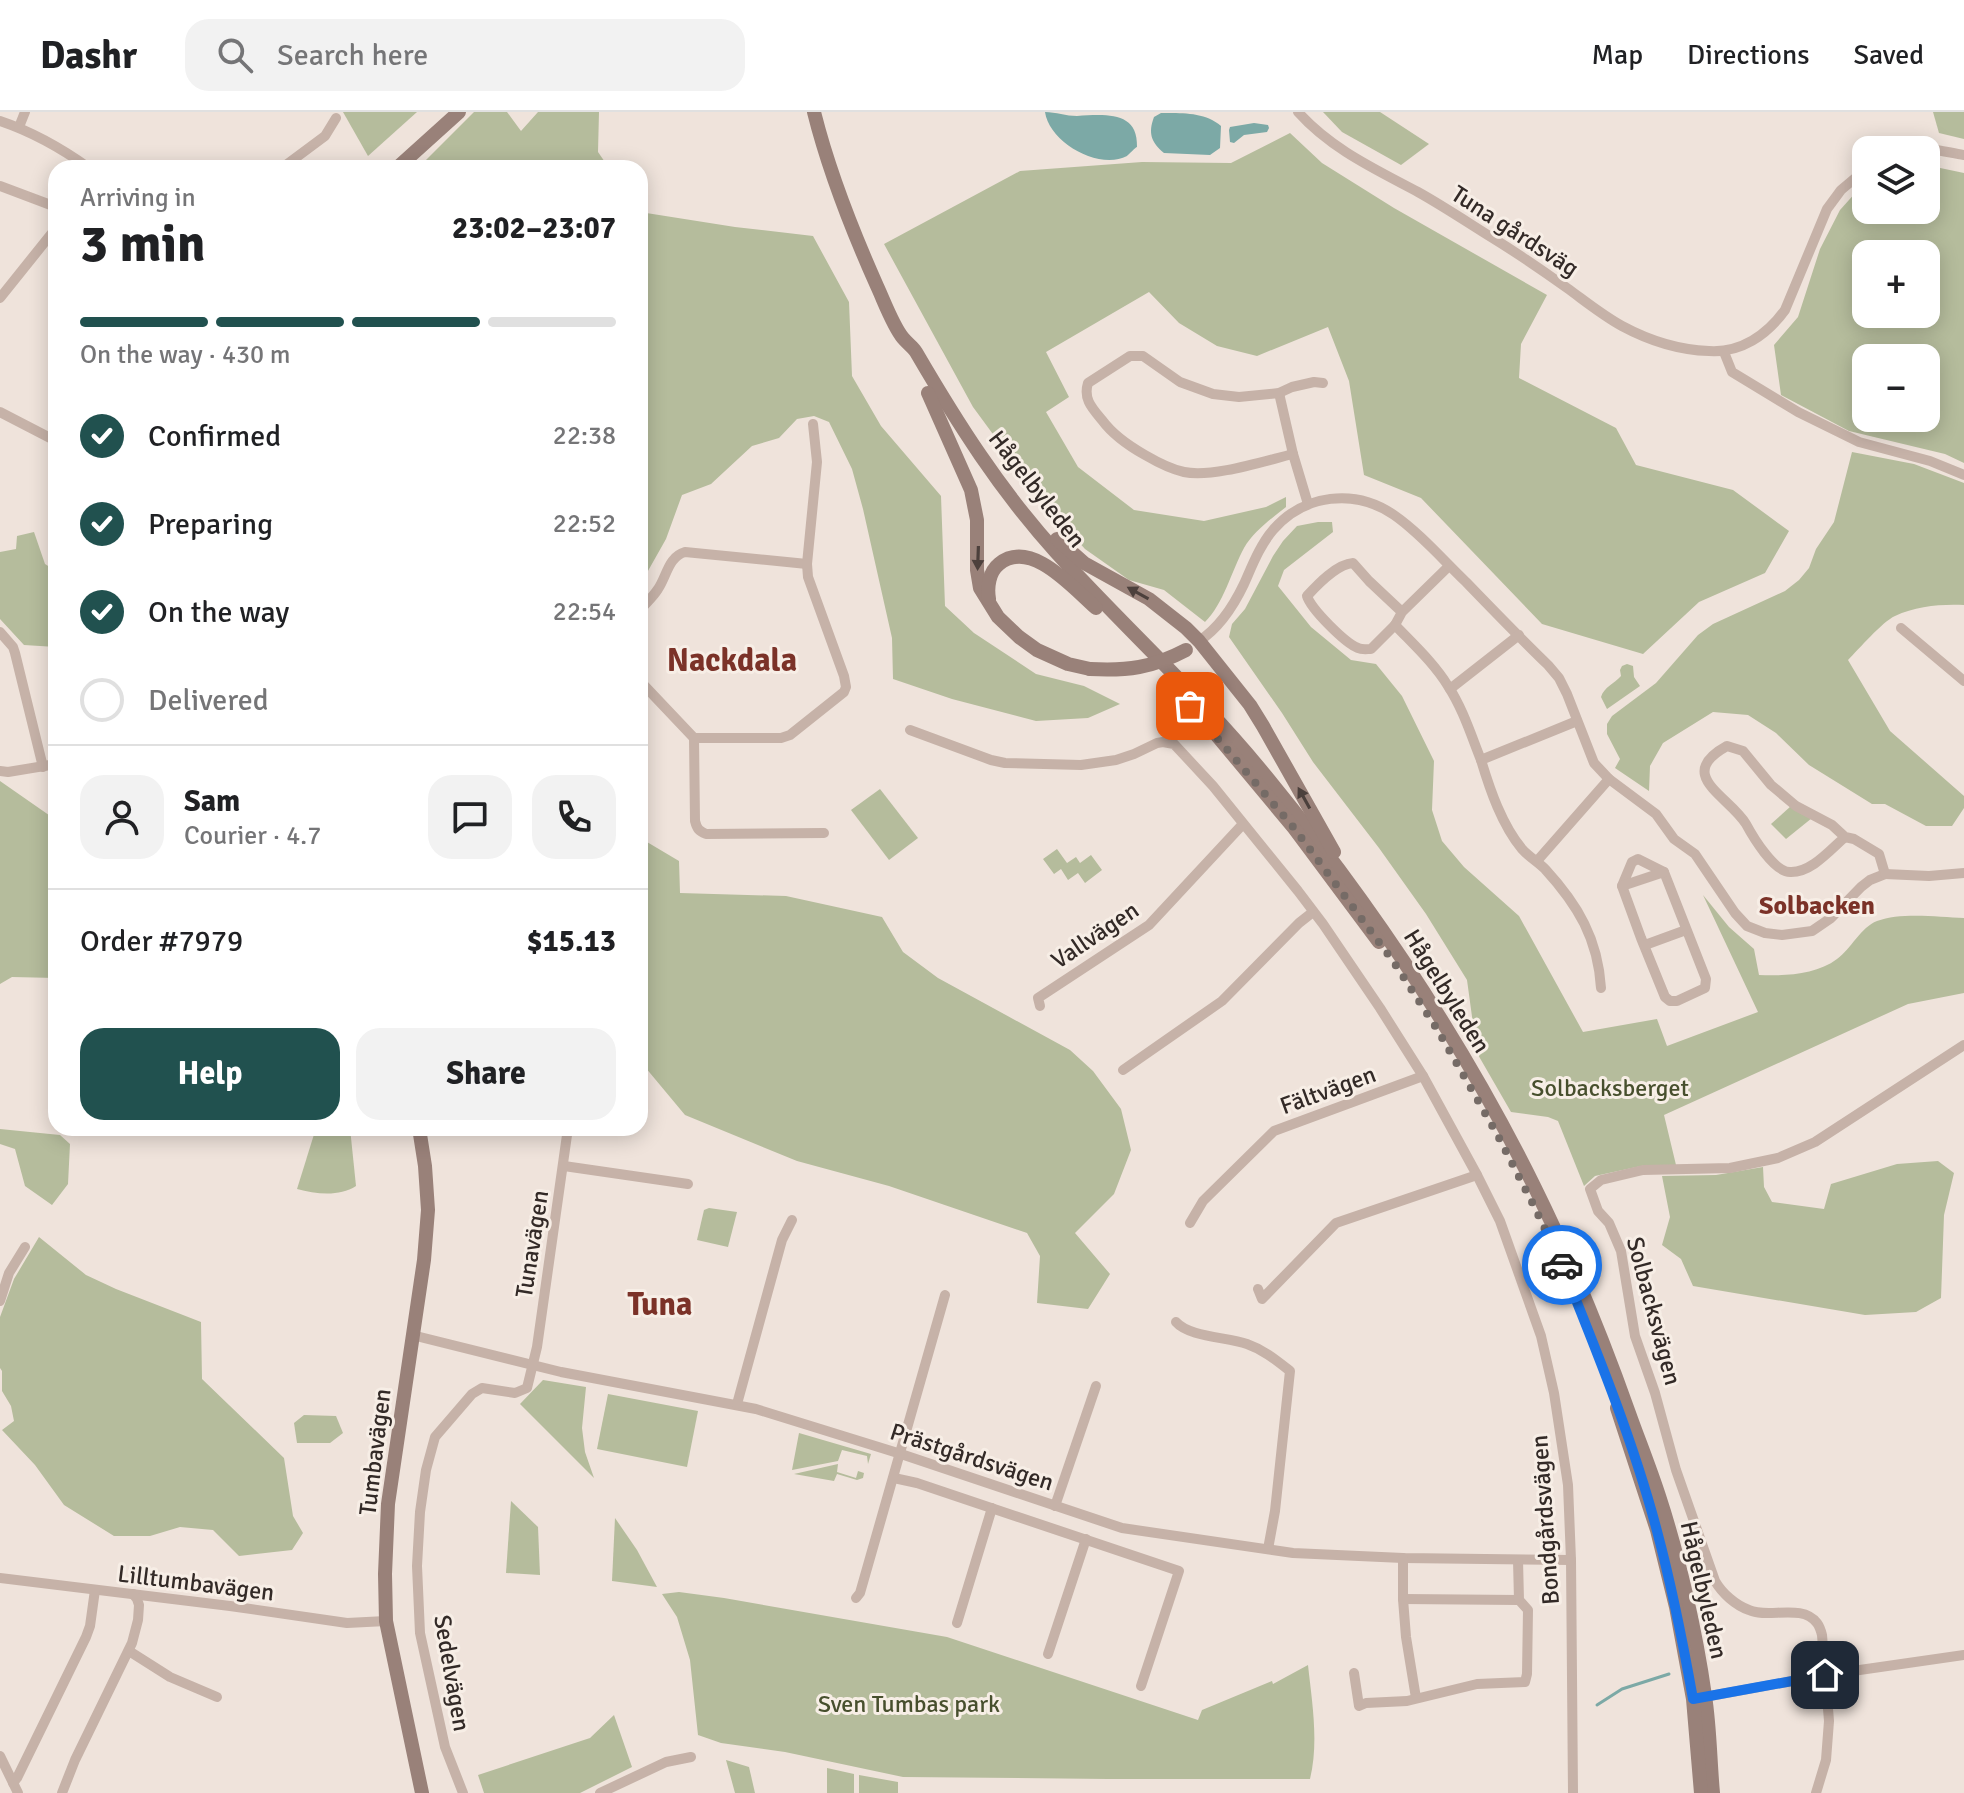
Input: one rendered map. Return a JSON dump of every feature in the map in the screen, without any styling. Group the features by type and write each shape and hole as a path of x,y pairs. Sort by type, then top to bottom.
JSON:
{"main road":[{"path":"406,160 459,112"},
{"name":"Hågelbyleden","path":"814,112 824,150 857,240 904,340 912,345 934,393 974,463 1039,546 1204,720 1294,828 1393,961 1437,1029 1497,1134 1554,1246 1605,1373 1657,1530 1699,1698 1701,1793"},
{"path":"934,393 971,490 977,520 980,588 998,617 1013,632 1037,650 1068,664 1118,671 1160,663 1199,641"},
{"path":"934,393 1026,506 1067,550 1104,575 1149,599 1199,641 1263,726 1355,891"},
{"name":"Hågelbyleden","path":"934,393 986,465 1054,550 1267,777 1400,955 1506,1131 1561,1242 1613,1369 1659,1496 1688,1607 1713,1793"},
{"path":"992,607 988,590 991,575 997,565 1021,556 1047,565 1096,608"},
{"name":"Tumbavägen","path":"420,1136 428,1204 424,1260 388,1504 385,1574 386,1621 422,1788"}],"street":[{"path":"19,127 25,112"},
{"name":"Tuna gårdsväg","path":"1298,112 1321,136 1342,151 1422,194 1488,235 1623,327 1675,346 1724,352"},
{"path":"293,160 325,136 336,118"},
{"path":"0,121 54,144 77,160"},
{"path":"1940,150 1964,155"},
{"path":"1852,181 1827,209 1785,310 1777,321 1756,339 1724,352 1732,372 1798,412 1859,442 1930,461 1964,475"},
{"path":"0,186 48,204"},
{"path":"0,298 48,238"},
{"path":"1293,454 1228,469 1185,472 1160,464 1129,446 1105,425 1089,404 1086,389 1088,383 1130,356 1143,356 1180,382 1213,394 1239,397 1279,393 1314,382 1323,383"},
{"path":"1279,393 1308,504"},
{"path":"0,412 48,437"},
{"path":"694,738 781,738 790,735 844,692 846,687 808,577 817,462 813,424"},
{"path":"1199,641 1232,607 1270,533 1282,520 1323,499 1359,499 1386,509 1397,517 1559,678 1594,763 1609,779 1656,814 1674,839 1695,854 1747,926 1782,935 1812,931 1831,918 1861,887 1885,874 1929,876 1964,873"},
{"path":"648,601 672,560 685,552 807,564"},
{"path":"1402,612 1353,563 1348,562 1307,596 1311,605 1342,637 1357,648 1371,649 1395,625 1402,612 1449,566"},
{"path":"1395,625 1431,663 1450,689 1507,827 1522,850 1537,861 1571,900 1586,925 1599,965 1601,988"},
{"path":"1901,628 1964,681"},
{"path":"0,632 15,653 43,767"},
{"path":"1450,689 1519,635"},
{"path":"648,689 694,738 695,821 701,832 824,833"},
{"path":"1481,760 1577,721"},
{"name":"Bondgårdsvägen","path":"910,730 1005,763 1093,764 1116,760 1163,742 1174,744 1213,786 1323,924 1423,1076 1500,1221 1535,1318 1554,1393 1568,1485 1573,1793"},
{"path":"1845,837 1805,871 1788,873 1782,870 1774,864 1742,817 1715,793 1705,777 1704,764 1727,746 1743,751 1771,785 1796,806 1879,854 1885,874"},
{"path":"0,771 48,766"},
{"path":"1537,861 1609,779"},
{"name":"Vallvägen","path":"1040,1006 1038,998 1149,925 1243,824"},
{"path":"1638,859 1664,872 1706,979 1705,988 1677,1001 1665,997 1622,886 1632,862 1638,859"},
{"path":"1622,886 1664,872"},
{"path":"1123,1070 1222,1001 1313,912"},
{"path":"1645,945 1686,930"},
{"name":"Solbacksvägen","path":"1825,1675 1822,1635 1817,1623 1807,1615 1750,1612 1721,1591 1715,1581 1676,1470 1655,1393 1635,1336 1621,1251 1609,1223 1598,1211 1590,1189 1601,1180 1643,1170 1730,1168 1778,1158 1815,1142 1963,1048"},
{"name":"Fältvägen","path":"1190,1223 1203,1201 1274,1131 1423,1076"},
{"name":"Tunavägen","path":"532,1365 567,1136"},
{"path":"564,1166 688,1184"},
{"path":"1258,1289 1262,1299 1336,1223 1477,1175"},
{"path":"737,1404 782,1240 792,1220"},
{"path":"0,1301 9,1273 25,1247"},
{"path":"856,1598 894,1478 945,1295"},
{"path":"1176,1322 1182,1329 1251,1346 1268,1354 1290,1371 1268,1549"},
{"name":"Prästgårdsvägen","path":"412,1335 532,1365 737,1404 901,1454 1122,1528 1293,1553 1571,1560"},
{"name":"Sedelvägen","path":"463,1793 445,1747 420,1633 418,1557 426,1470 435,1437 476,1391 487,1387 515,1393 524,1390 532,1365"},
{"path":"1055,1506 1096,1386"},
{"path":"894,1478 1179,1571 1141,1686"},
{"path":"957,1623 992,1508"},
{"path":"1048,1654 1086,1539"},
{"path":"1403,1558 1406,1637 1416,1698"},
{"path":"1354,1673 1359,1706 1407,1701 1477,1684 1525,1682 1528,1610 1519,1600 1518,1560"},
{"name":"Lilltumbavägen","path":"0,1578 347,1623 386,1621"},
{"path":"15,1788 17,1778 86,1637 95,1590"},
{"path":"62,1793 129,1651 139,1605 133,1594"},
{"path":"1403,1599 1519,1600"},
{"path":"129,1651 170,1677 217,1697"},
{"path":"1699,1698 1825,1675 1964,1655"},
{"path":"1816,1793 1826,1760 1828,1740 1825,1675"},
{"path":"0,1756 15,1788"},
{"path":"607,1792 666,1762 691,1757"}],"green space":[{"path":"343,112 417,112 368,156"},
{"path":"474,112 507,112 521,131 538,112 599,112 598,152 604,160 426,160"},
{"path":"1323,112 1380,112 1429,144 1401,165 1342,132"},
{"path":"1933,112 1964,112 1964,139 1939,133"},
{"path":"1290,133 1322,163 1547,295 1521,344 1519,378 1616,428 1636,465 1733,490 1789,531 1765,573 1699,602 1643,654 1542,624 1421,498 1364,475 1349,381 1328,327 1257,356 1217,346 1179,323 1149,292 1046,352 1069,397 1046,412 1078,467 1134,510 1204,521 1266,507 1286,497 1286,507 1248,542 1222,597 1205,622 1164,590 1129,580 1085,549 1042,501 973,407 884,244 1020,171 1142,162 1231,163"},
{"path":"1940,168 1964,173 1964,463 1945,454 1853,432 1940,432 1940,344 1852,344 1852,432 1781,395 1774,345 1798,317 1820,249 1840,210 1852,197 1852,224 1940,224"},
{"path":"648,213 813,236 849,302 852,376 881,426 941,496 945,606 974,633 1036,674 1084,686 1120,704 1088,718 1036,721 952,699 893,679 892,638 852,469 829,422 814,416 797,419 779,438 752,446 711,484 682,495 666,539 648,571"},
{"path":"1852,452 1914,464 1964,483 1964,605 1929,606 1895,616 1848,660 1890,731 1964,796 1964,808 1952,826 1926,826 1885,804 1872,804 1809,765 1776,733 1748,715 1713,712 1663,743 1650,766 1649,791 1615,768 1620,759 1607,734 1607,724 1612,716 1656,683 1698,635 1713,624 1785,591 1799,580 1834,522"},
{"name":"Solbacksberget","path":"1332,522 1333,532 1284,570 1278,586 1311,627 1351,660 1376,664 1402,696 1434,761 1432,810 1442,841 1464,867 1519,916 1583,1032 1657,1019 1667,1046 1758,1012 1703,895 1729,927 1754,949 1759,975 1800,973 1829,964 1842,955 1871,924 1887,918 1964,918 1964,993 1908,1004 1664,1115 1676,1165 1646,1165 1595,1176 1584,1186 1558,1121 1511,1112 1477,1053 1467,980 1426,914 1313,762 1229,637 1232,624 1245,609 1283,541 1297,526"},
{"path":"34,532 48,566 48,646 24,645 0,619 0,552 16,549 17,536"},
{"path":"1622,666 1633,666 1634,677 1640,686 1607,709 1602,694 1621,676"},
{"path":"0,781 48,814 48,978 12,977 0,984"},
{"path":"880,789 918,838 889,860 851,810"},
{"path":"1791,806 1812,818 1786,839 1771,824"},
{"path":"648,843 679,861 680,893 786,896 882,917 903,952 938,978 1070,1050 1093,1071 1121,1109 1131,1150 1114,1194 1075,1233 1110,1274 1088,1309 1037,1303 1040,1256 1027,1233 889,1186 797,1161 685,1115 648,1071"},
{"path":"1057,849 1067,863 1076,857 1080,863 1091,855 1102,870 1085,883 1078,873 1068,880 1061,869 1054,874 1043,859"},
{"path":"0,1129 61,1136 70,1144 68,1184 52,1205 25,1186 15,1149 0,1144"},
{"path":"314,1136 351,1136 356,1186 327,1194 297,1189"},
{"path":"1938,1161 1954,1173 1944,1215 1941,1298 1916,1312 1865,1315 1693,1286 1681,1259 1662,1245 1670,1217 1662,1176 1716,1175 1763,1167 1764,1187 1772,1202 1824,1209 1831,1184 1897,1164"},
{"path":"704,1210 737,1212 728,1247 697,1240"},
{"path":"39,1237 86,1275 201,1322 202,1379 284,1458 293,1516 303,1533 292,1550 239,1556 213,1530 180,1527 150,1536 114,1536 64,1505 35,1465 2,1430 14,1421 11,1406 2,1391 0,1317 14,1279"},
{"path":"543,1380 586,1387 582,1428 585,1452 594,1478 520,1404"},
{"path":"608,1394 698,1411 687,1467 597,1449"},
{"path":"304,1415 336,1416 343,1433 330,1443 297,1443 294,1423"},
{"path":"799,1433 871,1454 868,1464 867,1456 842,1450 838,1461 792,1470"},
{"path":"838,1464 837,1472 856,1478 858,1471 864,1473 863,1478 857,1480 837,1474 834,1481 794,1474"},
{"path":"511,1501 538,1527 540,1575 506,1573"},
{"path":"615,1518 637,1550 657,1587 612,1581"},
{"name":"Sven Tumbas park","path":"679,1592 947,1637 1198,1720 1202,1710 1272,1681 1273,1684 1308,1665 1314,1736 1310,1779 903,1777 785,1752 721,1743 698,1735 690,1660 677,1617 662,1594"},
{"path":"614,1715 632,1767 580,1793 484,1793 478,1775 590,1738"},
{"path":"726,1760 749,1767 755,1793 735,1793"},
{"path":"827,1768 854,1774 854,1793 827,1793"},
{"path":"859,1775 898,1782 898,1793 859,1793"}],"water":[{"path":"1045,112 1110,116 1127,121 1136,136 1137,147 1116,160 1090,157 1065,143 1056,134"},
{"path":"1161,113 1193,114 1215,121 1221,126 1220,148 1210,155 1164,153 1151,133 1154,117"},
{"path":"1254,123 1268,125 1267,132 1244,135 1234,143 1230,142 1230,127"}],"waterway":[{"path":"1597,1705 1622,1689 1669,1674"}],"way so far":[{"path":"1190,706 1294,828 1393,961 1437,1029 1497,1134 1562,1265"}],"district":[{"name":"Nackdala","path":"732,660"},
{"name":"Solbacken","path":"1817,905"},
{"name":"Tuna","path":"660,1304"}],"route":[{"path":"1562,1265 1605,1373 1648,1500 1676,1607 1693,1699 1825,1675"}]}
